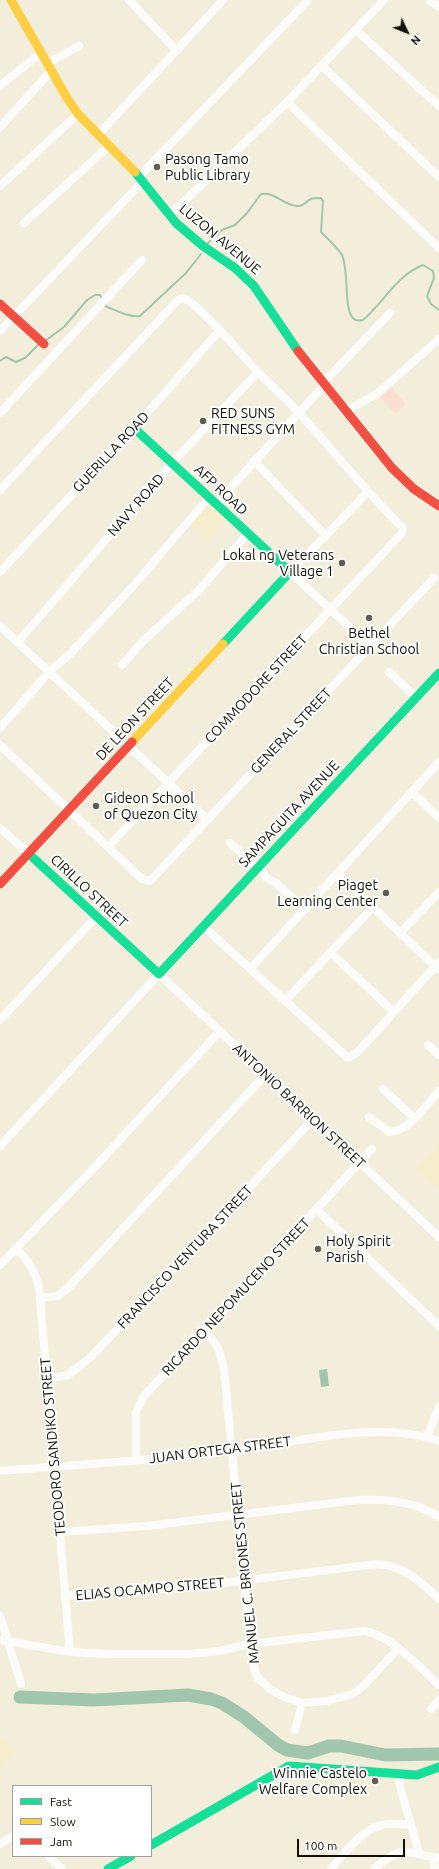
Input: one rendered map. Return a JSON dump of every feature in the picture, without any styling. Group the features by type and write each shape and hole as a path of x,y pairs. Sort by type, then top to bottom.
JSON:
{"main road":[{"name":"LUZON AVENUE","path":"11,0 78,114 141,179 183,230 235,268 254,286 292,343 402,480 439,506"},
{"path":"0,304 44,344"},
{"name":"AFP ROAD","path":"134,428 290,572"},
{"name":"DE LEON STREET","path":"0,884 290,572"},
{"name":"SAMPAGUITA AVENUE","path":"159,974 203,926 260,870 439,674"},
{"name":"CIRILLO STREET","path":"28,854 159,974"},
{"path":"152,1843 283,1768 289,1766 399,1774 424,1773 439,1768"},
{"path":"108,1869 129,1857"}],"street":[{"path":"129,0 176,50"},
{"path":"98,135 223,0"},
{"path":"0,331 308,0"},
{"path":"170,216 287,102 384,0"},
{"path":"429,0 439,7"},
{"path":"356,30 439,106"},
{"path":"0,127 50,66 79,46"},
{"path":"0,86 42,52"},
{"path":"322,66 439,177"},
{"path":"287,102 439,248"},
{"path":"0,186 78,114"},
{"path":"24,224 108,146"},
{"path":"0,413 104,303 142,260"},
{"path":"0,490 178,300 182,298 191,303 220,330 258,372 299,412 368,492 290,572 370,646"},
{"path":"0,728 49,672 71,653 212,501 254,461 390,313"},
{"name":"GUERILLA ROAD","path":"0,572 134,428 220,330"},
{"path":"346,411 378,393 439,339"},
{"name":"NAVY ROAD","path":"18,642 172,463 258,372"},
{"path":"254,461 326,536"},
{"name":"COMMODORE STREET","path":"108,847 403,530 403,528 368,492"},
{"path":"122,665 143,641 199,590 248,533"},
{"name":"GENERAL STREET","path":"108,847 146,881 154,878 434,578"},
{"path":"0,626 208,820"},
{"path":"388,672 416,698"},
{"path":"0,745 108,847"},
{"path":"250,969 439,762"},
{"path":"412,792 439,818"},
{"name":"CIRILLO STREET","path":"0,828 28,854"},
{"path":"230,843 268,879 276,883 305,909"},
{"path":"203,926 348,1058 357,1053 393,1011 438,966 400,933 337,873"},
{"path":"400,933 439,892"},
{"path":"285,1001 373,907"},
{"path":"0,1020 96,917"},
{"path":"330,952 393,1011"},
{"path":"0,1146 159,974"},
{"name":"ANTONIO BARRION STREET","path":"159,974 439,1237"},
{"path":"0,1265 94,1168 219,1032"},
{"path":"428,1045 439,1056"},
{"path":"40,1298 57,1296 67,1289 265,1075"},
{"path":"383,1089 414,1118"},
{"path":"369,1117 383,1129 393,1132 400,1129 414,1118 439,1091"},
{"name":"FRANCISCO VENTURA STREET","path":"47,1379 68,1375 90,1358 313,1119"},
{"name":"RICARDO NEPOMUCENO STREET","path":"136,1460 136,1422 139,1403 372,1149"},
{"path":"316,1209 439,1326"},
{"name":"TEODORO SANDIKO STREET","path":"16,1248 30,1264 35,1273 40,1298 70,1652"},
{"name":"MANUEL C. BRIONES STREET","path":"205,1330 213,1339 222,1357 233,1451 250,1644 255,1672 258,1678 270,1689 284,1697 302,1703 327,1701 353,1694 364,1685 398,1649"},
{"path":"427,1437 439,1407"},
{"name":"JUAN ORTEGA STREET","path":"0,1471 233,1451 373,1431 401,1432 439,1441"},
{"path":"59,1532 147,1526 358,1500 378,1499 411,1504 439,1517"},
{"name":"ELIAS OCAMPO STREET","path":"65,1596 184,1588 386,1564 411,1576 439,1599"},
{"path":"0,1616 4,1641 21,1684"},
{"path":"4,1641 70,1652 110,1654 188,1654 219,1651 250,1644 364,1631 380,1635 439,1685"},
{"path":"431,1709 439,1700"},
{"path":"295,1730 302,1703"},
{"path":"399,1774 400,1787 419,1853"},
{"path":"331,1869 356,1842 372,1829 388,1824 410,1824"},
{"path":"0,1844 12,1837"},
{"path":"374,1869 395,1854 407,1851 436,1858 435,1869"},
{"path":"49,1857 62,1869"}],"shaded area":[{"path":"390,386 406,404 395,414 379,396"},
{"path":"211,503 228,519 208,541 191,525"},
{"path":"439,1143 439,1191 415,1169"},
{"path":"327,1369 329,1386 321,1387 319,1370"},
{"path":"0,1737 17,1750 0,1771"}],"waterway":[{"path":"207,244 222,230 235,225 247,213 261,194 271,195 297,206 303,205 311,199 321,198 323,201 321,232 342,255 348,305 353,318 360,321 363,320 398,282 414,269 423,265 433,271 434,278 427,296 431,304 439,310"},
{"path":"104,304 105,306 127,315 140,316 186,273 201,254"},
{"path":"45,341 64,327 87,300 95,295 100,295 103,300"},
{"path":"0,361 6,357 16,362 25,358 39,344"},
{"path":"20,1697 94,1700 188,1695 211,1699 222,1703 244,1717 278,1745 287,1750 308,1753 329,1746 341,1746 385,1755 439,1754"}],"traffic: fast":[{"path":"135,172 176,223 203,246 235,268 254,286 298,351"},
{"path":"134,428 290,572 223,644"},
{"path":"29,854 159,974 439,673"},
{"path":"152,1844 289,1766 417,1775 439,1767"},
{"path":"108,1869 129,1857"}],"traffic: slow":[{"path":"11,0 67,98 78,114 135,172"},
{"path":"132,742 223,644"}],"traffic: jam":[{"path":"0,304 44,344"},
{"path":"298,351 392,468 414,489 439,506"},
{"path":"0,884 132,742"}],"place":[{"name":"Pasong Tamo Public Library","path":"157,167"},
{"name":"RED SUNS FITNESS GYM","path":"203,421"},
{"name":"Lokal ng Veterans Village 1","path":"342,563"},
{"name":"Bethel Christian School","path":"369,618"},
{"name":"Gideon School of Quezon City","path":"96,806"},
{"name":"Piaget Learning Center","path":"386,893"},
{"name":"Holy Spirit Parish","path":"318,1249"},
{"name":"Winnie Castelo Welfare Complex","path":"375,1781"}]}
